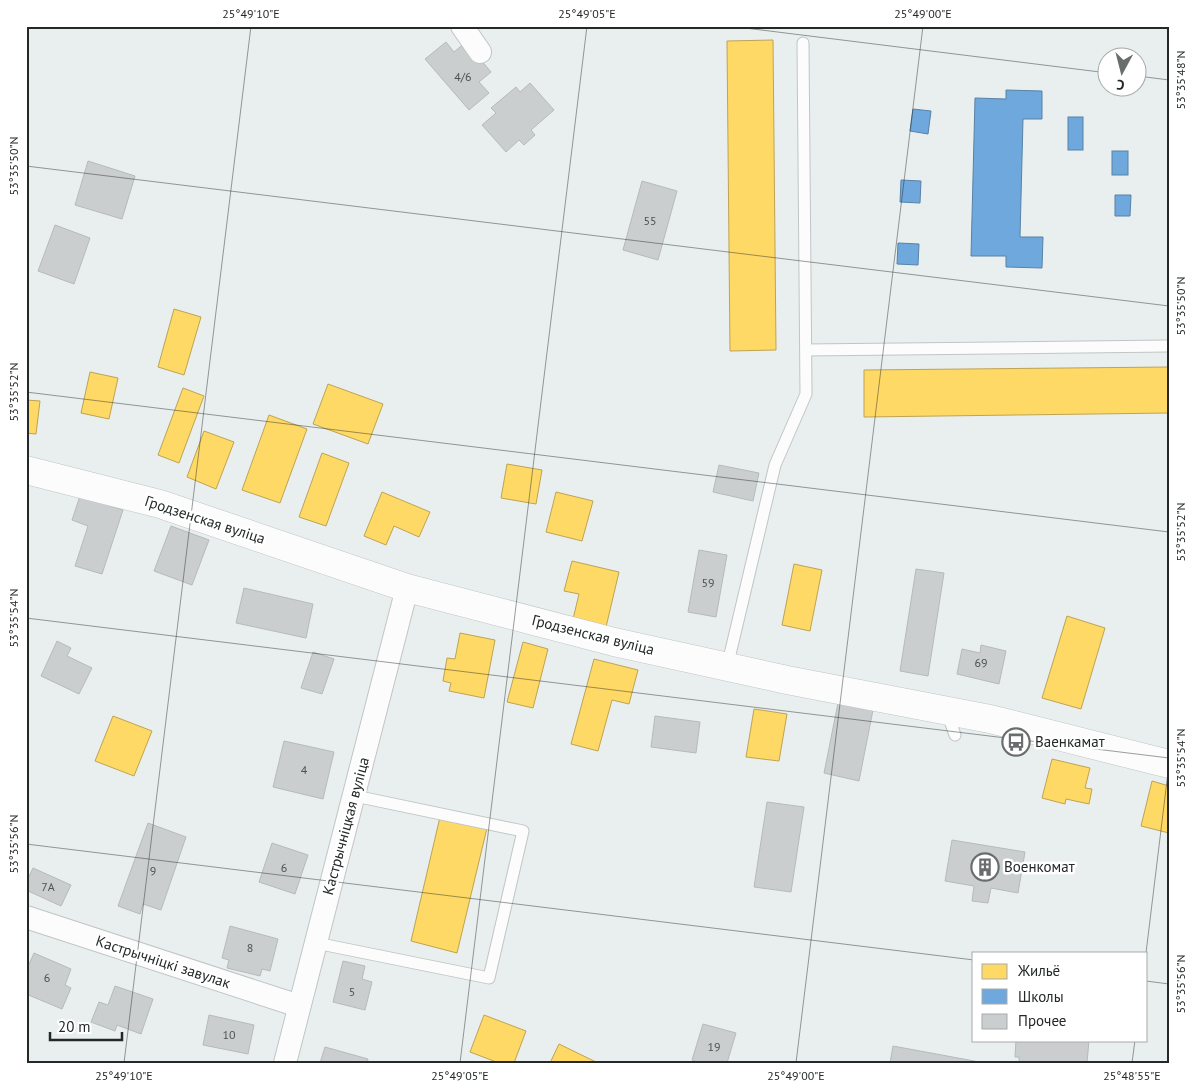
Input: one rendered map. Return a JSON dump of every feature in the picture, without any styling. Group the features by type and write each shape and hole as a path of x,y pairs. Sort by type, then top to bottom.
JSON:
{"street":[{"path":"462,26 480,52"},
{"name":"Гродзенская вуліца","path":"26,470 160,504 406,588 614,642 727,667 951,722 990,719 1169,764"},
{"name":"Кастрычніцкая вуліца","path":"285,1063 355,796 406,588"},
{"name":"Кастрычніцкі завулак","path":"26,917 299,1006"}],"lane":[{"path":"727,667 775,465 806,394 802,43"},
{"path":"806,350 1169,346"},
{"path":"316,942 489,978 523,831 355,796"}],"shaded area":[{"path":"1169,102 1169,284 1167,281"}],"building: Жильё":[{"path":"773,40 776,350 730,351 727,41"},
{"path":"174,309 201,317 184,375 158,367"},
{"path":"1169,367 1169,413 864,417 864,370"},
{"path":"90,372 118,378 109,419 81,413"},
{"path":"328,384 383,404 368,444 313,424"},
{"path":"183,388 204,396 179,463 158,455"},
{"path":"26,400 40,401 36,434 26,433"},
{"path":"269,415 307,429 280,503 242,490"},
{"path":"204,431 234,442 216,489 187,477"},
{"path":"322,453 349,463 326,526 299,517"},
{"path":"507,464 542,470 536,504 501,498"},
{"path":"382,492 430,512 419,537 394,526 386,545 364,536"},
{"path":"556,492 593,501 582,541 546,532"},
{"path":"572,561 619,572 606,627 573,619 579,594 564,591"},
{"path":"794,564 822,570 810,631 782,625"},
{"path":"1067,616 1105,628 1081,709 1042,698"},
{"path":"460,633 495,640 484,698 449,691 451,683 443,681 447,658 455,659"},
{"path":"523,642 548,649 533,708 507,702"},
{"path":"594,659 638,670 629,704 612,700 598,751 571,744"},
{"path":"754,709 787,714 779,761 746,757"},
{"path":"113,716 152,731 134,776 95,761"},
{"path":"1052,759 1090,768 1085,788 1092,789 1089,804 1066,799 1065,804 1042,798"},
{"path":"1152,781 1169,786 1169,833 1141,826"},
{"path":"440,817 487,828 457,953 411,941"},
{"path":"484,1015 526,1031 514,1063 499,1063 470,1052"},
{"path":"559,1044 598,1063 550,1063"}],"building: Школы":[{"path":"1006,90 1042,91 1042,119 1023,119 1020,237 1043,237 1042,268 1006,267 1006,256 971,256 975,98 1006,99"},
{"path":"913,109 931,111 928,134 910,131"},
{"path":"1068,117 1083,117 1083,150 1068,150"},
{"path":"1112,151 1128,151 1128,175 1112,175"},
{"path":"901,180 921,181 920,203 900,202"},
{"path":"1115,195 1131,195 1130,216 1115,216"},
{"path":"898,243 919,244 918,265 897,264"}],"building: Прочее":[{"path":"446,42 454,52 466,42 491,72 479,82 489,93 469,110 425,59"},
{"path":"530,83 554,110 531,130 535,135 524,145 519,140 506,152 482,125 496,113 491,108 516,87 520,92"},
{"path":"88,161 135,176 122,219 75,205"},
{"path":"642,181 677,191 658,260 623,250"},
{"path":"55,225 90,238 74,284 38,271"},
{"path":"719,465 759,473 753,501 713,492"},
{"path":"80,496 123,510 102,574 75,566 88,526 72,520"},
{"path":"171,526 209,540 192,585 154,571"},
{"path":"699,550 727,555 716,617 688,612"},
{"path":"916,569 944,573 928,676 900,671"},
{"path":"244,588 313,604 306,638 236,623"},
{"path":"57,641 71,648 67,656 92,668 79,694 41,676"},
{"path":"981,645 1006,651 999,684 957,674 962,649 980,653"},
{"path":"313,652 334,659 322,694 301,688"},
{"path":"838,703 873,710 859,781 824,773"},
{"path":"655,716 700,722 696,753 651,747"},
{"path":"284,741 334,752 323,799 273,787"},
{"path":"767,802 804,807 791,892 754,887"},
{"path":"148,823 186,837 161,910 143,904 140,914 118,906"},
{"name":"Военкомат","path":"952,840 1025,852 1018,893 991,888 988,903 972,901 974,886 945,881"},
{"path":"272,843 308,855 295,894 259,882"},
{"path":"33,868 71,885 61,906 26,890 26,883"},
{"path":"230,926 278,939 270,971 262,969 260,976 227,968 229,960 222,958"},
{"path":"34,953 71,969 65,985 71,988 62,1009 26,994 26,971"},
{"path":"343,961 365,966 362,979 372,982 365,1010 333,1002"},
{"path":"115,986 153,999 141,1034 117,1025 115,1031 91,1022 99,1002 108,1005"},
{"path":"209,1015 254,1025 248,1054 203,1045"},
{"path":"703,1024 736,1033 727,1063 700,1063 692,1060"},
{"path":"1016,1042 1089,1042 1087,1063 1019,1063 1019,1057 1015,1057"},
{"path":"893,1046 985,1063 890,1063"},
{"path":"325,1047 368,1059 367,1063 320,1063"}],"place":[{"name":"Ваенкамат","path":"1016,742"},
{"name":"Военкомат","path":"985,867"}]}
